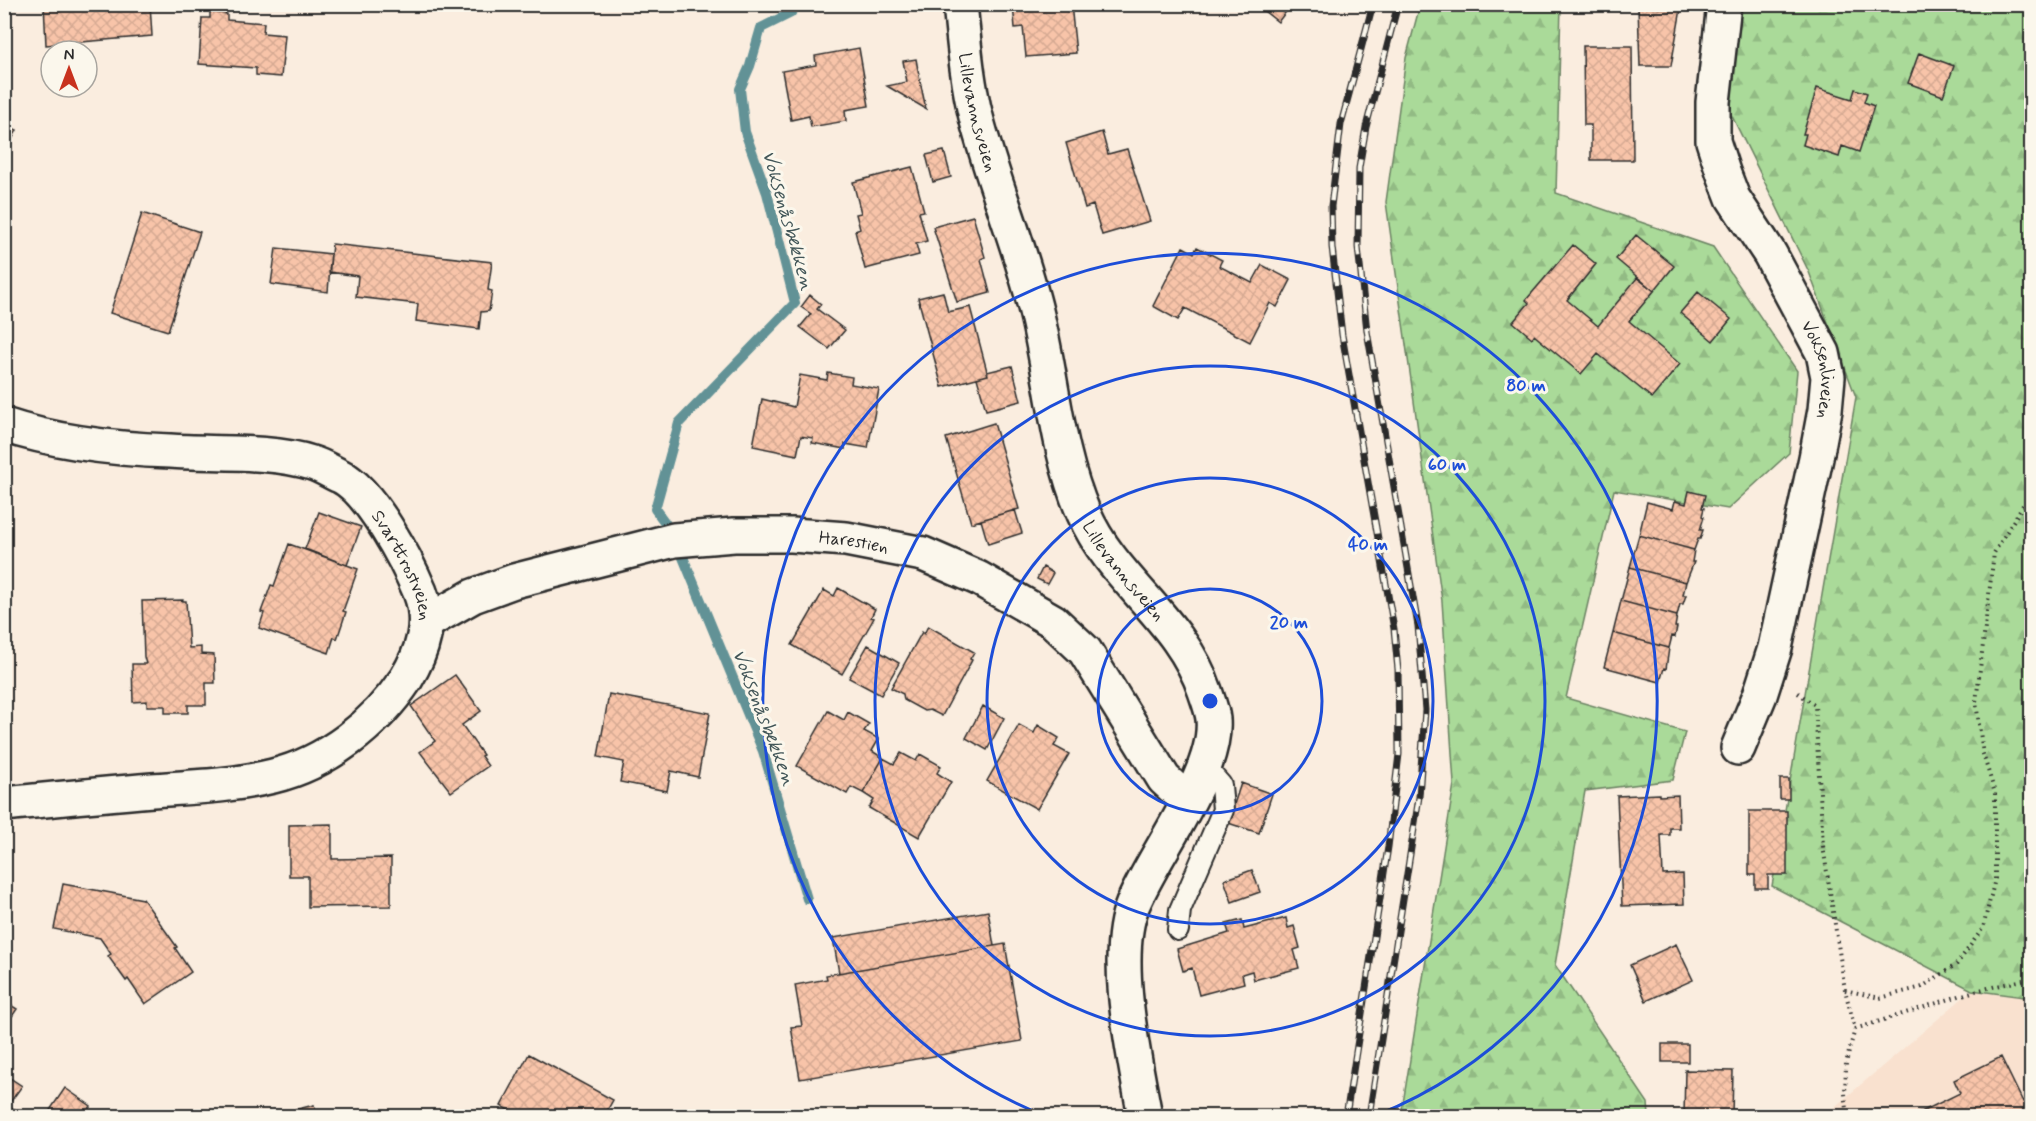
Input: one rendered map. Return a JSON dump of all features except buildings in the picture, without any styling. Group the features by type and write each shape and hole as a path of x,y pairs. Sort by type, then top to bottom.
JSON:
{"street":[{"name":"Lillevannsveien","path":"960,4 975,112 988,161 1023,261 1037,315 1073,487 1098,542 1166,622 1186,651 1200,677 1213,721 1212,739 1205,767 1132,905 1125,934 1125,974 1131,1029 1145,1116"},
{"name":"Voksenliveien","path":"1724,4 1713,102 1713,141 1733,198 1770,254 1823,353 1828,377 1825,410 1816,458 1775,648 1760,695 1737,748"},
{"name":"Svarttrostveien","path":"4,425 54,438 111,447 245,454 312,463 344,478 360,493 378,516 402,554 421,595 427,622 423,645 395,695 375,718 343,743 306,764 276,776 218,786 4,804"},
{"name":"Harestien","path":"427,622 473,596 514,581 674,540 734,536 846,539 923,554 978,578 1053,621 1061,628 1085,651 1164,779 1188,801"}],"lane":[{"path":"1178,930 1180,910 1223,810 1221,785 1205,767"}],"path":[{"path":"1845,990 1880,998 1922,987 1957,964 1983,928 1995,879 1995,793 1983,754 1976,702 1994,553 2031,490"},
{"path":"1768,672 1815,705 1823,846 1845,990 1855,1029 1846,1063 1845,1094 1848,1116"},
{"path":"1855,1029 1976,991 2031,978"}],"shaded area":[{"path":"1972,990 2031,998 2031,1116 1829,1116 1831,1110"}],"green space":[{"path":"1420,5 1561,5 1556,193 1713,247 1797,371 1789,453 1728,509 1614,490 1566,698 1685,732 1673,780 1585,791 1555,965 1648,1103 1649,1116 1401,1116 1454,784 1442,601 1386,202 1406,58"},
{"path":"1741,5 2031,5 2031,998 1972,990 1772,886 1856,397 1809,272 1730,112"}],"waterway":[{"name":"Voksenåsbekken","path":"666,524 655,509 679,423 795,303 767,193 745,132 740,89 750,66 761,28 791,13 795,4"},
{"name":"Voksenåsbekken","path":"680,550 763,751 807,899"}],"railway":[{"path":"1346,1116 1388,847 1399,754 1398,670 1394,629 1342,335 1332,247 1331,206 1341,124 1373,4"},
{"path":"1369,1116 1419,797 1425,710 1418,626 1367,331 1358,247 1359,168 1366,127 1398,4"}]}
